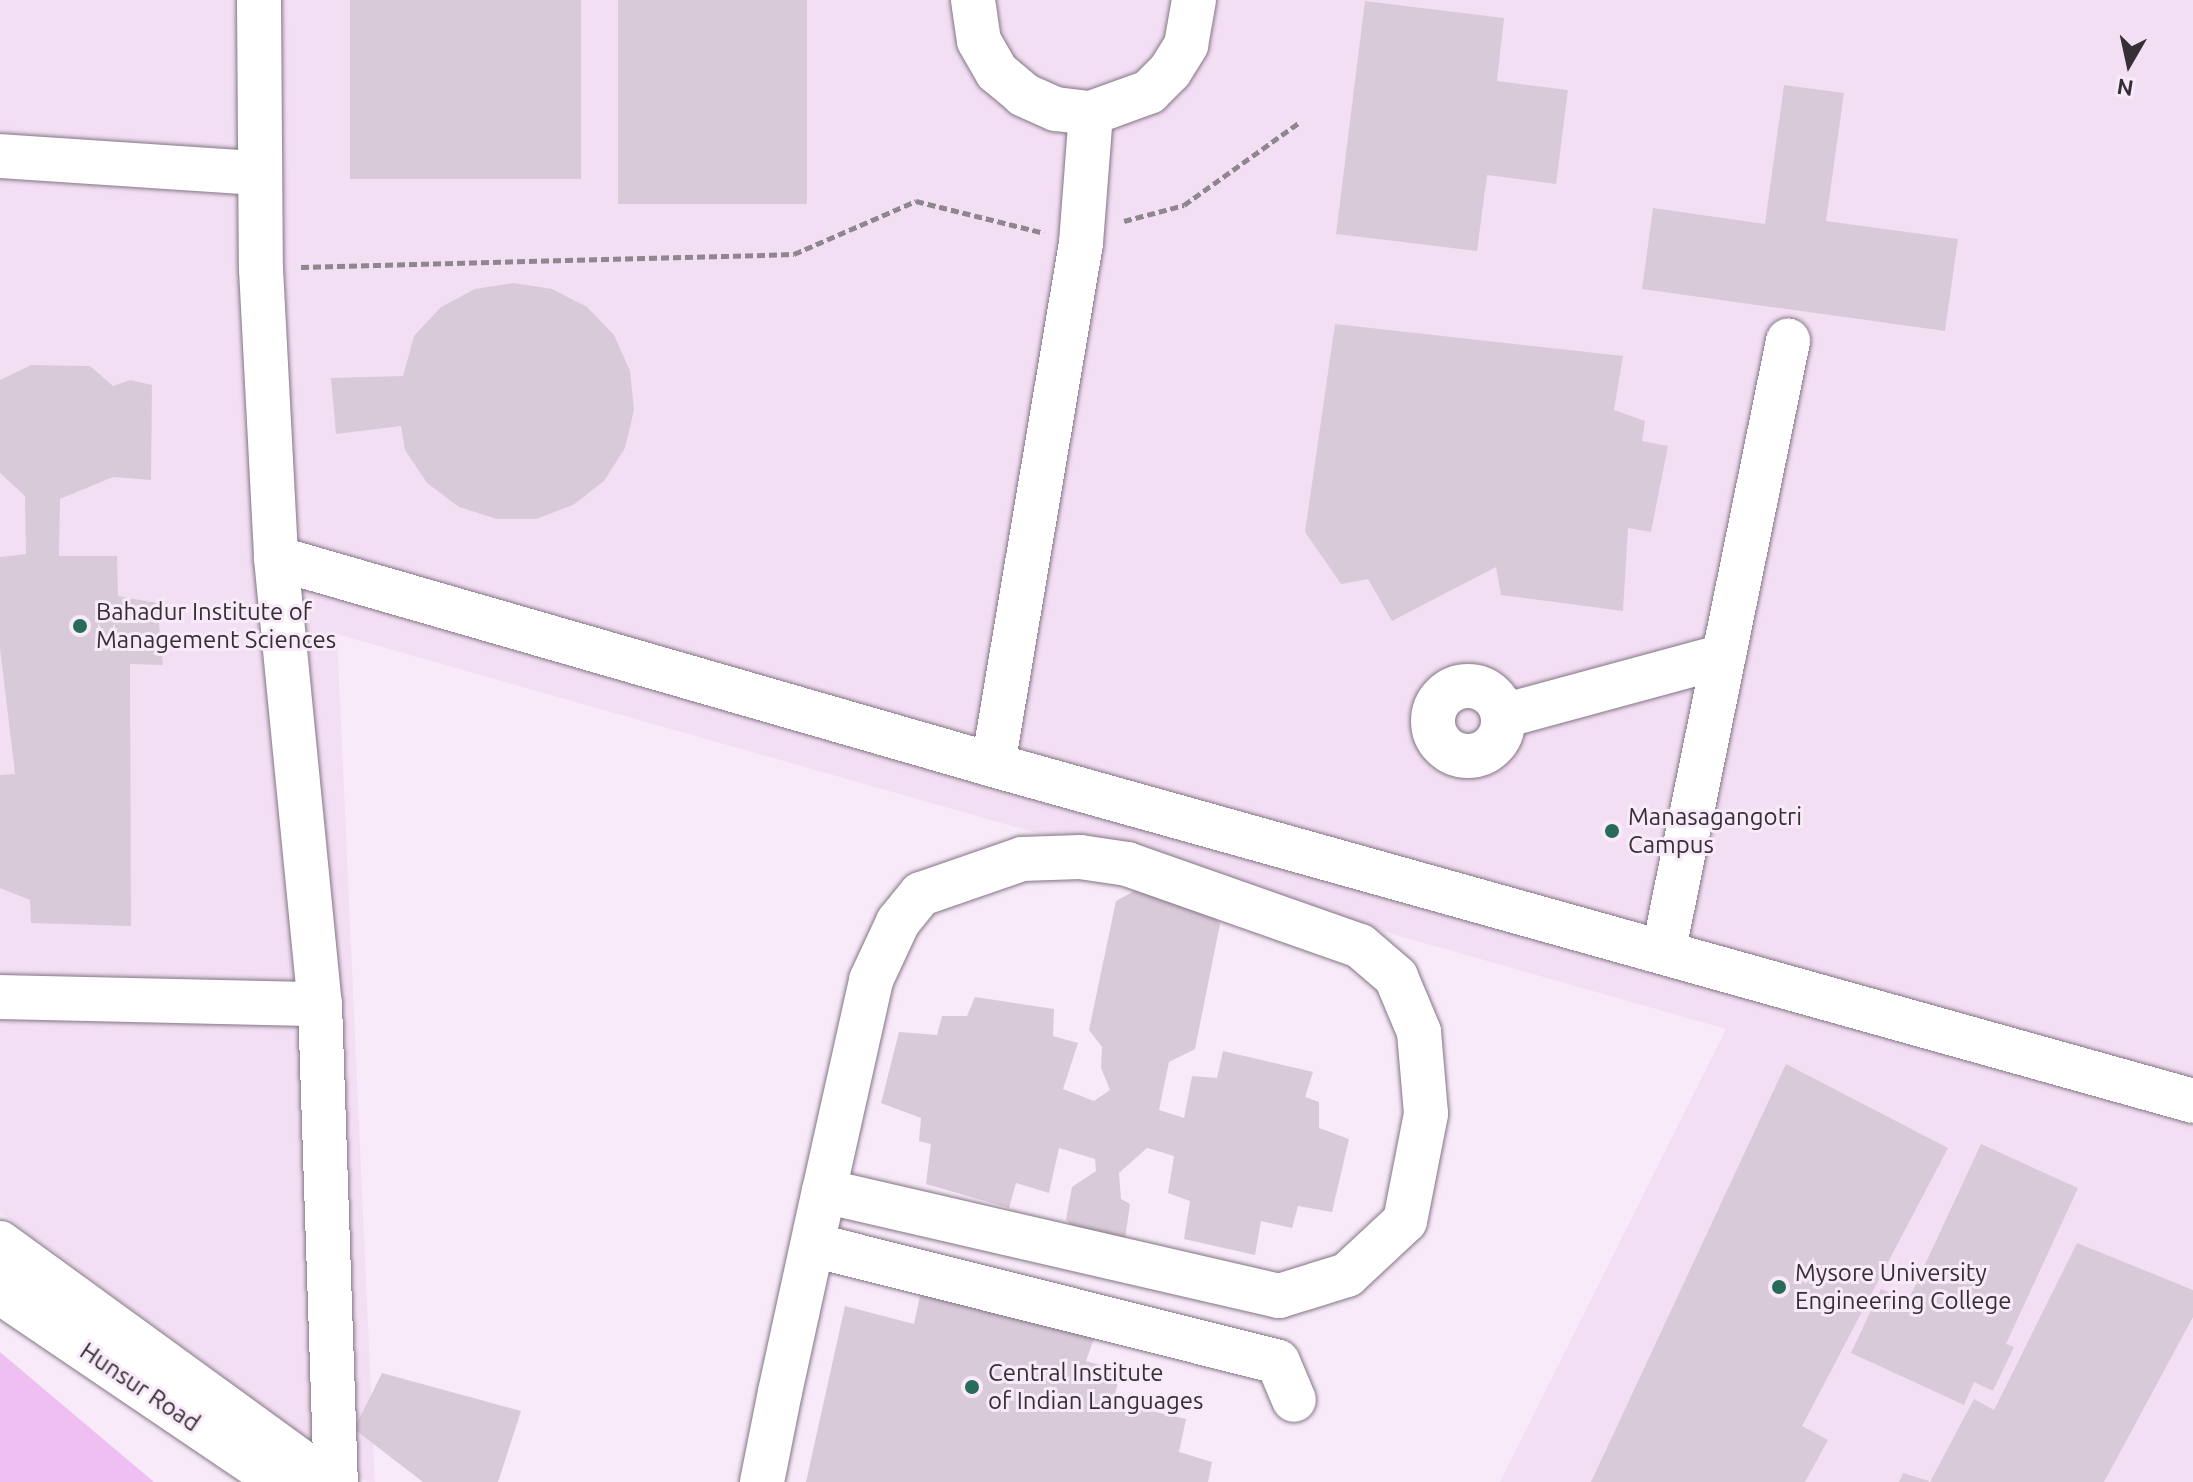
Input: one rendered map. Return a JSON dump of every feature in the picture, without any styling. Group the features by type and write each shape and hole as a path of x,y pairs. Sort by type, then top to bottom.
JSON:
{"main road":[{"path":"259,0 258,173 276,558 320,1004 336,1482"},
{"path":"973,0 979,41 997,72 1024,95 1056,109 1091,113 1149,92 1170,71 1186,45 1194,0"},
{"path":"993,765 1081,243 1091,113"},
{"path":"0,156 258,173"},
{"path":"1664,949 1788,341"},
{"path":"276,558 993,765 1664,949 2193,1101"},
{"path":"1503,716 1724,656"},
{"path":"762,1482 824,1191 871,980 898,922 921,894 1022,859 1080,857 1127,864 1360,946 1396,977 1419,1032 1426,1114 1405,1221 1347,1275 1279,1296 824,1191"},
{"path":"0,997 320,1004"},
{"path":"0,1243 329,1482"},
{"path":"813,1245 1278,1362 1294,1400"},
{"name":"Hunsur Road","path":"0,1292 281,1482"}],"path":[{"path":"261,269 794,254 916,201 1081,243 1123,221 1184,205 1300,122"}],"shaded area":[{"name":"Manasagangotri Campus","path":"0,0 2193,0 2193,1482 1500,1482 1726,1029 337,634 375,1482 367,1482 0,1212"},
{"path":"0,1352 154,1482 0,1482"}],"building":[{"path":"350,0 581,0 581,179 350,179"},
{"path":"618,0 807,0 807,204 618,204"},
{"path":"1365,1 1504,18 1497,81 1568,90 1556,184 1487,175 1477,251 1336,234"},
{"path":"1784,85 1844,93 1826,221 1958,239 1945,331 1642,289 1653,208 1765,224"},
{"path":"513,283 552,289 587,307 614,335 630,371 634,410 625,448 604,481 573,505 536,519 497,519 459,507 427,483 405,450 401,426 336,434 331,378 403,376 414,336 441,307 475,289"},
{"path":"1335,324 1623,356 1614,410 1645,421 1642,441 1668,446 1651,532 1628,528 1623,611 1501,595 1496,567 1392,621 1368,579 1341,584 1305,532"},
{"name":"Bahadur Institute of Management Sciences","path":"31,365 90,366 113,386 130,380 152,385 151,480 113,477 60,499 59,556 117,556 118,596 157,603 163,665 130,664 131,926 31,923 30,900 0,888 0,775 15,774 0,648 0,557 26,554 25,496 0,473 0,380"},
{"path":"1138,889 1200,901 1220,924 1195,1049 1169,1062 1159,1110 1184,1118 1192,1076 1217,1078 1223,1051 1313,1072 1305,1097 1319,1102 1319,1128 1349,1139 1332,1212 1298,1206 1292,1228 1261,1221 1255,1255 1184,1239 1190,1201 1168,1193 1174,1156 1147,1148 1119,1173 1121,1199 1130,1204 1125,1239 1080,1239 1066,1219 1072,1187 1096,1171 1095,1159 1059,1148 1049,1193 1016,1183 1009,1208 926,1184 931,1144 919,1141 921,1118 881,1103 899,1032 937,1035 942,1016 967,1016 975,997 1054,1009 1053,1036 1078,1043 1063,1089 1094,1101 1110,1090 1101,1068 1102,1047 1089,1030 1116,901"},
{"name":"Mysore University Engineering College","path":"1786,1064 1948,1148 1802,1426 1828,1440 1805,1482 1591,1482"},
{"name":"Mysore University Engineering College","path":"1981,1144 2078,1188 2006,1344 2014,1347 1993,1391 1974,1382 1964,1405 1851,1353 1881,1289 1908,1301"},
{"name":"Mysore University Engineering College","path":"2077,1243 2193,1290 2193,1317 2104,1482 1930,1482 1974,1399 1994,1410"},
{"name":"Central Institute of Indian Languages","path":"921,1291 1096,1333 1086,1361 1121,1371 1113,1402 1186,1419 1179,1452 1212,1462 1208,1482 806,1482 845,1306 914,1324"},
{"path":"382,1373 521,1411 498,1482 423,1482 354,1429"},
{"path":"1903,1473 1929,1481 1929,1482 1899,1482"}],"place":[{"name":"Bahadur Institute of Management Sciences","path":"80,626"},
{"name":"Manasagangotri Campus","path":"1612,831"},
{"name":"Mysore University Engineering College","path":"1779,1287"},
{"name":"Central Institute of Indian Languages","path":"972,1387"}]}
